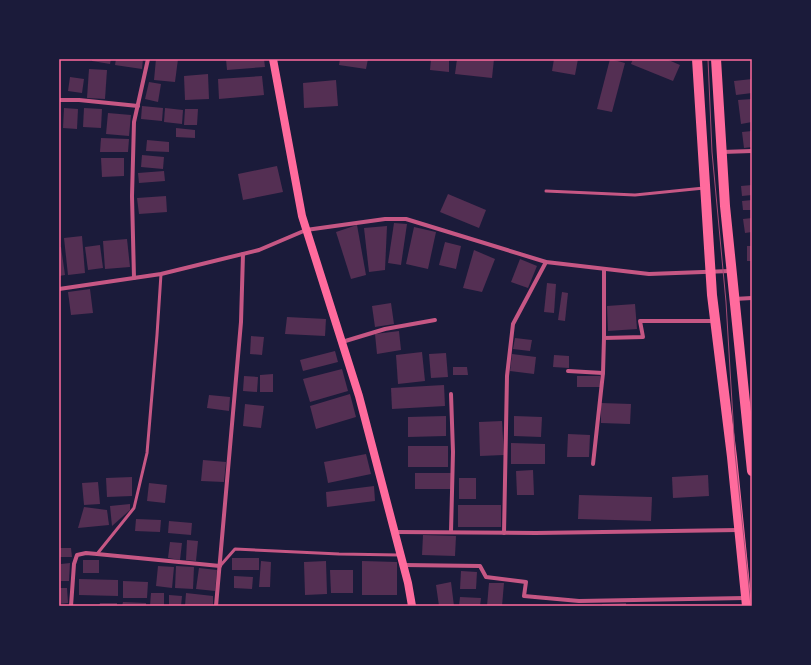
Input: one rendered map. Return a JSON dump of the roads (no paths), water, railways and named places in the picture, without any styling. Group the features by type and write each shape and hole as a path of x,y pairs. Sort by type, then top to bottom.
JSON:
{"main road":[{"path":"273,59 302,216 359,396 404,565 412,606"},
{"path":"697,59 715,321 746,602"},
{"path":"716,59 725,206 752,471"}],"street":[{"path":"134,278 132,196 134,122 148,59"},
{"path":"59,100 79,100 138,106"},
{"path":"722,152 752,151"},
{"path":"59,290 161,274 259,250 306,230 385,219 406,219 546,262 648,274 732,272"},
{"path":"216,606 241,322 243,254"},
{"path":"504,533 507,376 513,324 546,262"},
{"path":"593,464 603,373 604,269"},
{"path":"734,299 752,298"},
{"path":"342,342 385,329 435,320"},
{"path":"604,338 643,337 640,321 715,321"},
{"path":"568,371 603,373"},
{"path":"451,394 453,452 451,532"},
{"path":"395,532 504,533 739,530"},
{"path":"71,606 74,564 77,555 86,553 220,566"},
{"path":"404,565 480,566 486,577 526,582 524,596 579,601 746,602"}],"lane":[{"path":"546,191 635,195 705,188"},
{"path":"97,554 134,508 147,453 161,274"},
{"path":"220,566 234,549 339,554 401,555"}],"tram line":[{"path":"708,59 712,152 726,302 735,453 751,606"}]}
